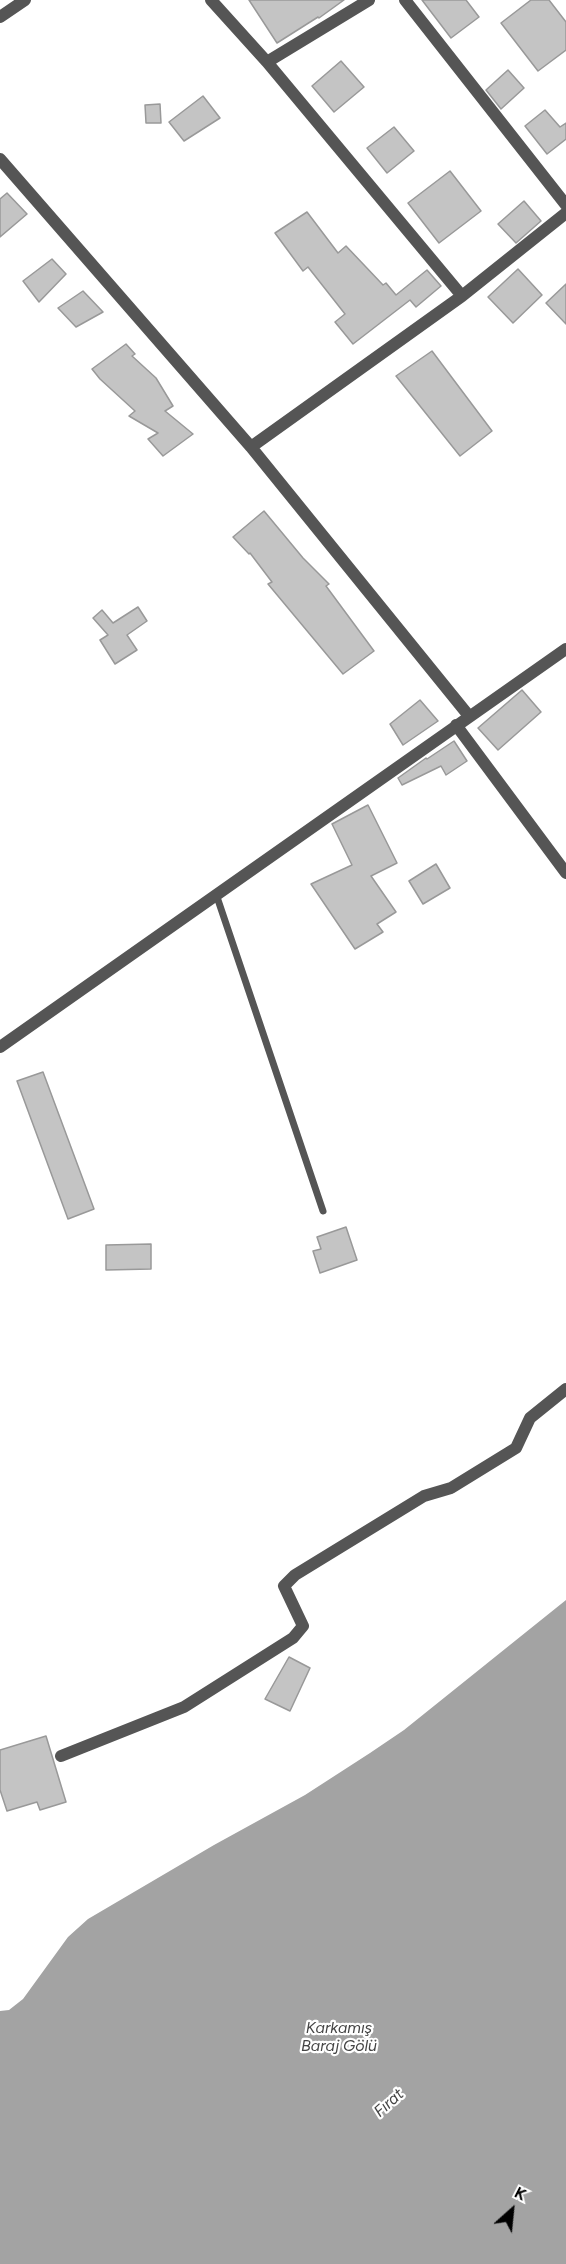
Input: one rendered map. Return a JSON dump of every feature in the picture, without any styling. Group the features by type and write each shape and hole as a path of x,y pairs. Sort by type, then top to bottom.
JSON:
{"street":[{"path":"0,17 25,0"},
{"path":"211,0 267,62 462,296"},
{"path":"267,62 369,0"},
{"path":"405,0 566,205"},
{"path":"0,159 251,447 469,716"},
{"path":"251,447 462,296 566,213"},
{"path":"0,1047 566,649"},
{"path":"456,725 566,873"},
{"path":"61,1756 184,1707 293,1638 303,1626 284,1586 295,1575 424,1496 451,1488 516,1448 530,1418 566,1389"}],"lane":[{"path":"216,894 323,1210"}],"water":[{"name":"Karkamış Baraj Gölü","path":"566,1600 566,2264 0,2264 0,2011 9,2010 23,1999 68,1937 88,1919 305,1795 370,1753 404,1730"}],"building":[{"path":"249,0 344,0 277,43"},
{"path":"422,0 466,0 479,17 451,38"},
{"path":"531,0 549,0 566,22 566,50 538,71 501,23"},
{"path":"341,61 364,87 334,112 312,86"},
{"path":"508,70 524,88 501,109 486,90"},
{"path":"203,96 220,118 184,141 169,122"},
{"path":"160,104 161,123 146,123 145,105"},
{"path":"545,110 560,127 566,123 566,139 547,154 525,126"},
{"path":"394,127 414,151 387,173 367,148"},
{"path":"450,171 481,211 439,243 408,203"},
{"path":"7,193 27,214 0,237 0,199"},
{"path":"524,201 541,221 516,243 498,224"},
{"path":"307,212 338,253 346,246 383,285 386,283 396,295 427,270 441,286 416,307 410,300 353,344 335,322 345,314 308,267 303,271 275,233"},
{"path":"52,259 66,274 39,302 23,281"},
{"path":"518,269 542,295 513,323 488,297"},
{"path":"566,284 566,324 546,303"},
{"path":"83,291 103,312 76,327 58,308"},
{"path":"126,344 135,354 132,356 156,378 173,406 165,411 193,434 163,456 148,439 158,433 129,416 135,411 92,369"},
{"path":"432,351 492,431 460,456 396,376"},
{"path":"264,511 303,558 329,584 326,586 374,651 343,674 268,584 272,582 250,553 233,537"},
{"path":"138,607 147,621 127,635 137,650 115,664 100,640 108,635 93,618 102,610 113,623"},
{"path":"522,690 541,712 498,750 478,728"},
{"path":"420,700 438,721 403,745 390,724"},
{"path":"454,741 467,761 446,775 441,766 402,785 398,778"},
{"path":"368,805 397,863 371,876 396,912 377,924 383,932 355,949 311,884 352,865 332,824"},
{"path":"436,864 450,888 423,904 409,881"},
{"path":"43,1072 94,1209 68,1219 17,1081"},
{"path":"346,1227 357,1260 320,1273 313,1251 321,1249 317,1237"},
{"path":"151,1244 151,1269 106,1270 106,1245"},
{"path":"289,1657 310,1668 290,1711 265,1699"},
{"path":"46,1736 66,1802 40,1810 37,1802 7,1811 0,1790 0,1750"}],"water label":[{"name":"Fırat","path":"389,2103"}]}
